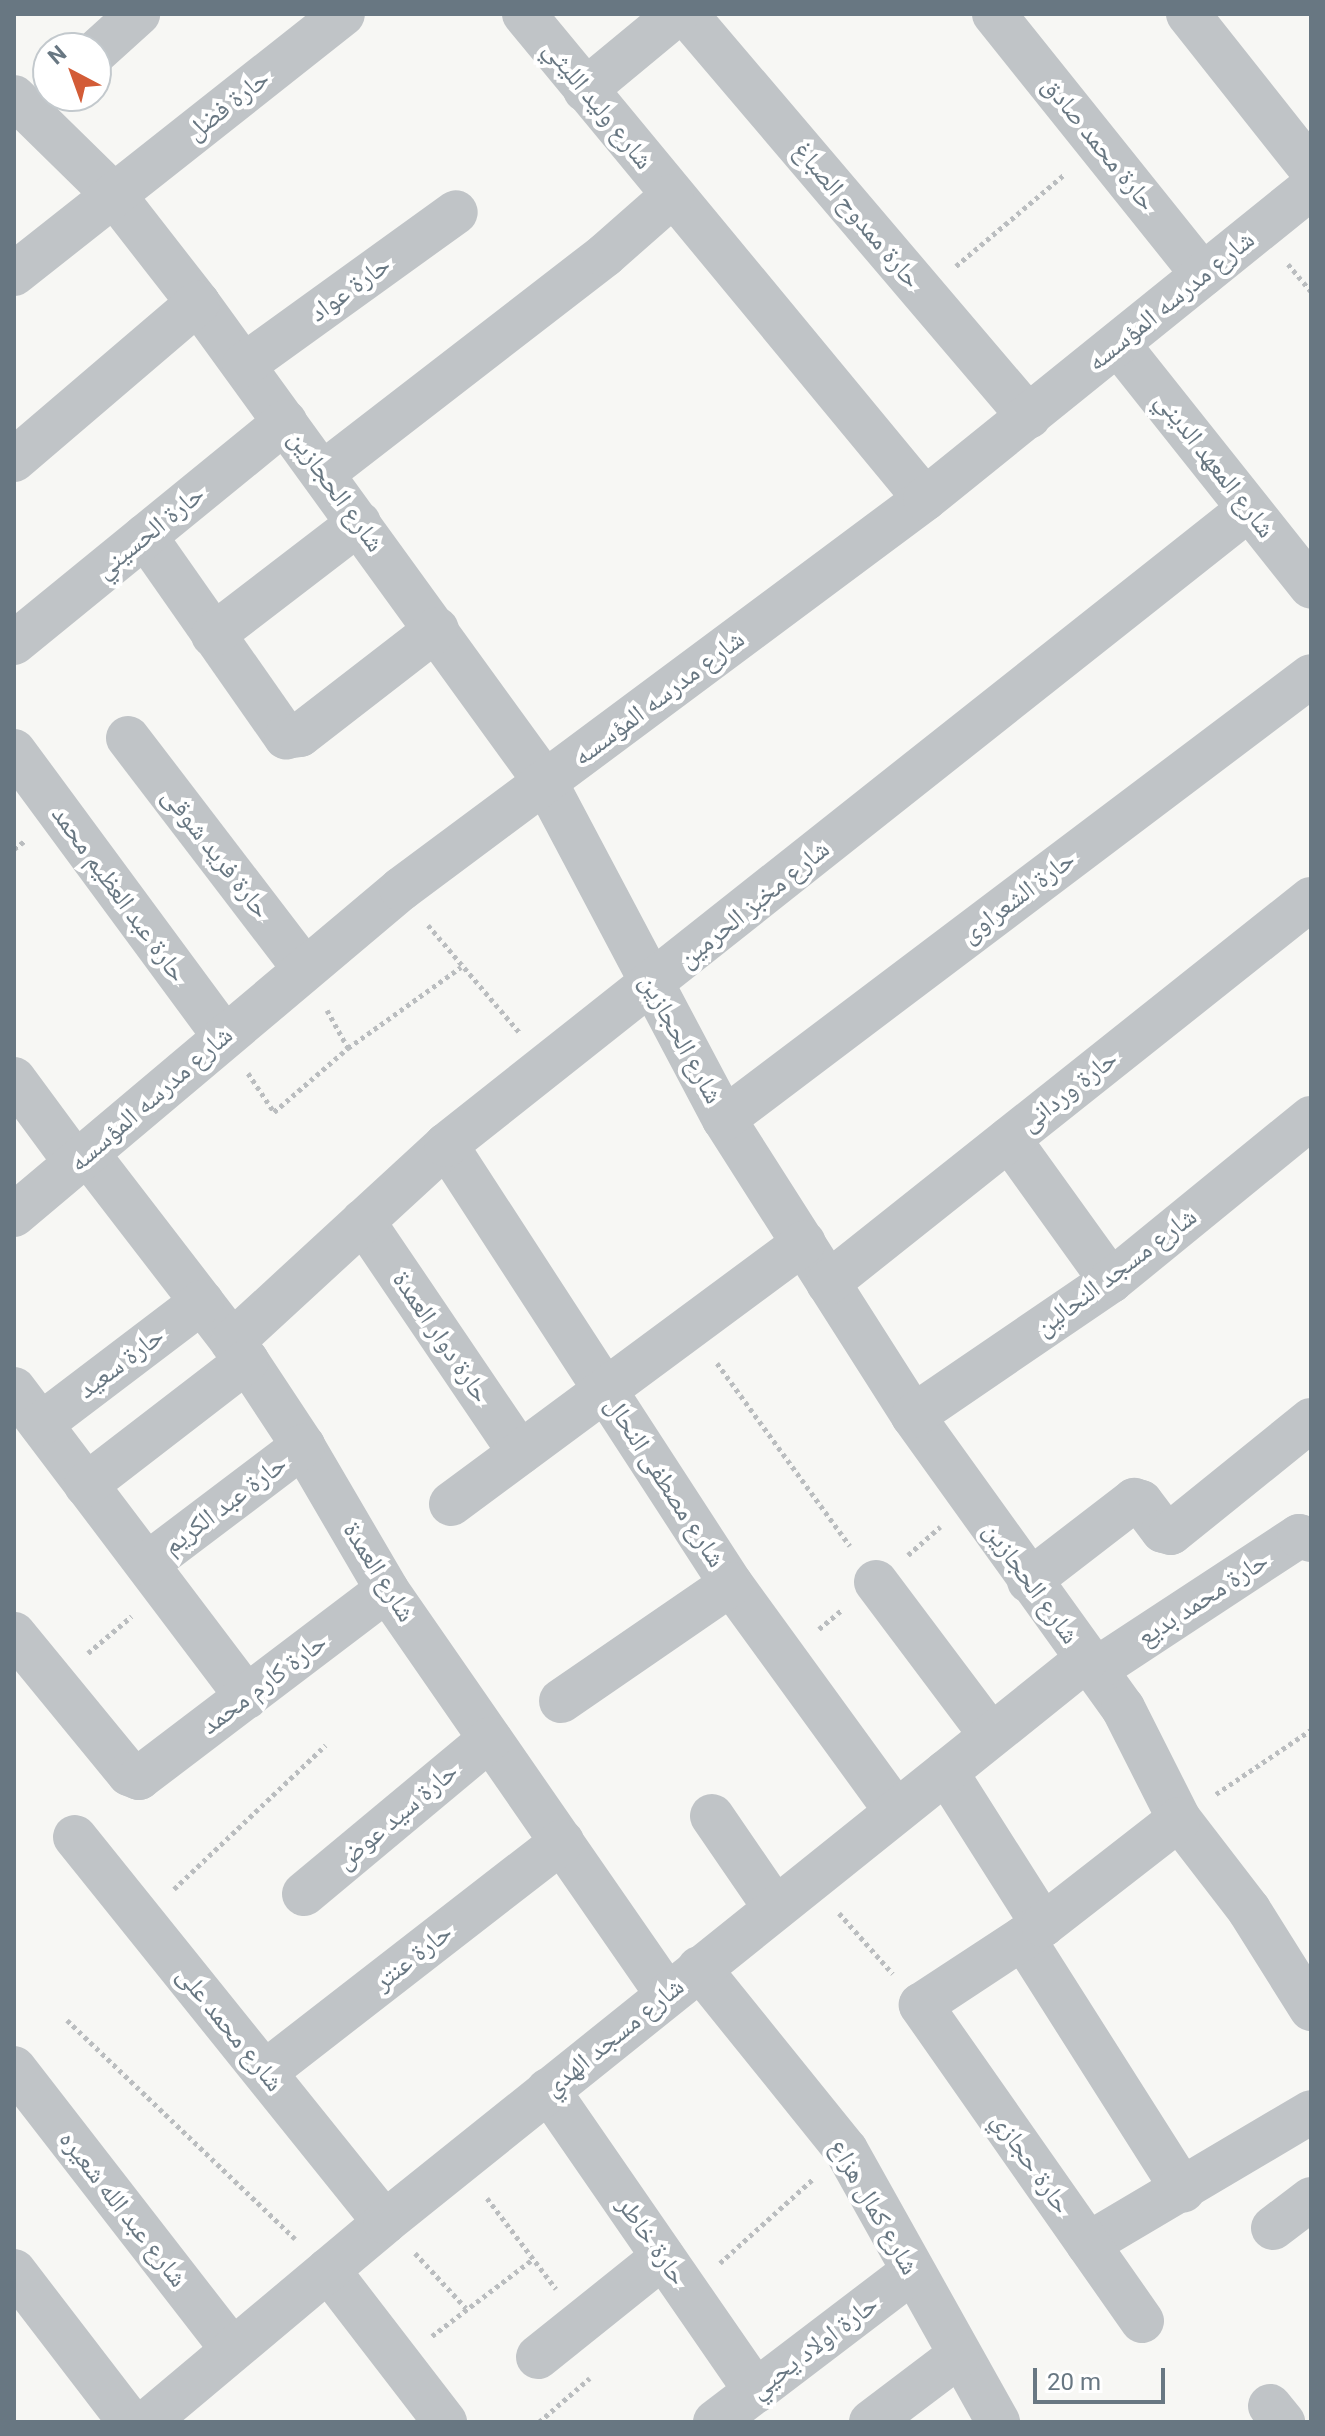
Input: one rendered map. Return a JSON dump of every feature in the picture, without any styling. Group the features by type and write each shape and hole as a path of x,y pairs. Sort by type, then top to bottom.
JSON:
{"street":[{"path":"112,38 138,14"},
{"name":"حارة فضل","path":"14,274 343,14"},
{"name":"شارع وليد الليثي","path":"524,14 925,499"},
{"path":"585,90 677,14"},
{"name":"حارة ممدوح الصباغ","path":"686,14 1029,417"},
{"name":"حارة محمد صادق","path":"994,14 1203,275"},
{"path":"1188,14 1311,169"},
{"name":"شارع الحجازين","path":"31,101 114,195 198,303 546,783 724,1119 913,1416 1123,1708 1179,1819 1249,1910 1310,2004"},
{"name":"شارع مدرسه المؤسسه","path":"14,1215 401,889 925,499 1311,188"},
{"path":"323,473 605,255 672,196"},
{"name":"حارة عواد","path":"244,365 456,212"},
{"path":"14,460 198,303"},
{"name":"شارع المعهد الديني","path":"1118,344 1311,587"},
{"name":"حارة الحسيني","path":"14,643 285,422"},
{"name":"شارع مخبز الحرمين","path":"86,1485 240,1351 363,1221 446,1145 651,986 1249,509"},
{"path":"213,635 359,523"},
{"path":"145,536 282,733 293,738 437,629"},
{"name":"حارة الشعراوى","path":"724,1119 1311,676"},
{"name":"حارة فريد شوقى","path":"128,738 304,968"},
{"name":"حارة عبد العظيم محمد","path":"14,751 224,1036"},
{"name":"حارة وردانى","path":"828,1283 1311,899"},
{"name":"شارع العمدة","path":"14,1079 240,1351 303,1446 387,1590 562,1842 683,1982"},
{"name":"شارع مسجد النحالين","path":"913,1416 1111,1281 1311,1118"},
{"path":"1009,1139 1111,1281"},
{"name":"شارع مصطفى النحال","path":"446,1145 731,1584 896,1811"},
{"name":"حارة دوار العمدة","path":"363,1221 520,1453"},
{"path":"451,1504 804,1243"},
{"name":"حارة سعيد","path":"41,1424 202,1302"},
{"path":"14,1389 247,1697"},
{"path":"1029,1581 1134,1500 1171,1533 1311,1420"},
{"name":"حارة عبد الكريم","path":"147,1564 303,1446"},
{"name":"حارة محمد بديع","path":"1091,1664 1299,1536 1311,1540"},
{"path":"876,1582 991,1735"},
{"path":"561,1701 731,1584"},
{"name":"حارة كارم محمد","path":"14,1634 129,1774 142,1777 387,1590"},
{"name":"شارع مسجد الهدي","path":"167,2415 232,2349 385,2222 991,1735 1091,1664"},
{"name":"حارة سيد عوض","path":"304,1894 490,1739"},
{"path":"946,1772 1033,1932 1183,2190"},
{"path":"712,1816 775,1908"},
{"path":"921,2005 1033,1932 1179,1819"},
{"name":"شارع محمد على","path":"75,1837 385,2222"},
{"name":"حارة عنتر","path":"265,2072 562,1842"},
{"name":"شارع كمال هزاع","path":"683,1982 846,2150 957,2357 998,2422"},
{"name":"حارة حجازي","path":"921,2005 1142,2321"},
{"name":"شارع عبد الله شعيره","path":"14,2068 232,2349"},
{"name":"حارة خاطر","path":"548,2090 756,2391"},
{"path":"1088,2244 1311,2112"},
{"path":"1273,2228 1311,2199"},
{"path":"538,2357 663,2257"},
{"path":"328,2270 445,2422"},
{"path":"14,2271 130,2422"},
{"name":"حارة اولاد يحيي","path":"715,2422 912,2272"},
{"path":"871,2422 957,2357"}],"path":[{"path":"923,293 1099,146"},
{"path":"401,889 461,967 548,1064"},
{"path":"224,1036 274,1112 348,1048 461,967"},
{"path":"690,1326 876,1582"},
{"path":"785,1658 972,1499"},
{"path":"1179,1819 1311,1730"},
{"path":"142,1920 326,1745"},
{"path":"810,1880 921,2005"},
{"path":"67,2020 328,2270"},
{"path":"688,2292 846,2150"},
{"path":"385,2222 466,2308 533,2259 460,2162"},
{"path":"539,2422 599,2370"}]}
